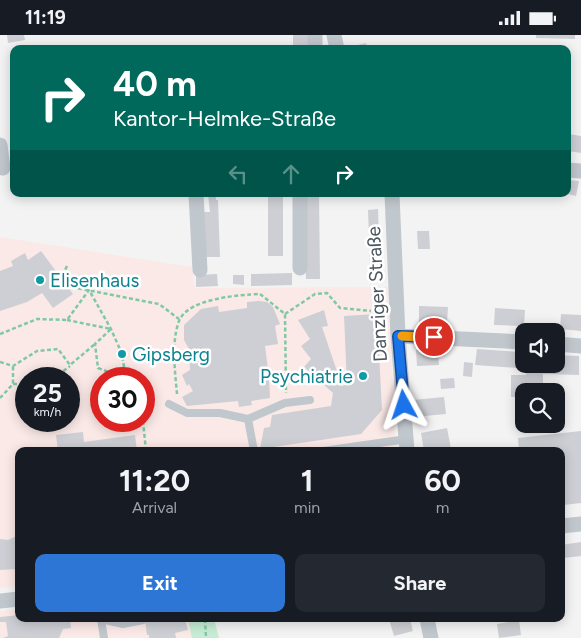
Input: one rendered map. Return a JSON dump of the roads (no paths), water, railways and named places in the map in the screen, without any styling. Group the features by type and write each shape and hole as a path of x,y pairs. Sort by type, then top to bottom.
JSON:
{"street":[{"path":"0,145 5,168"},
{"path":"196,197 200,270"},
{"path":"300,197 300,268"},
{"name":"Danziger Straße","path":"392,197 398,336 407,445"},
{"path":"398,336 515,342"},
{"path":"565,345 581,346"},
{"path":"565,526 581,524"},
{"path":"0,601 15,599"},
{"path":"428,622 431,638"}],"lane":[{"path":"168,404 187,413 220,413 248,419 285,403 310,401"},
{"path":"248,419 253,447"},
{"path":"379,447 407,445"},
{"path":"101,622 104,638"},
{"path":"114,622 122,624 132,622"}],"place":[{"name":"Elisenhaus","path":"40,280"},
{"name":"Gipsberg","path":"122,354"},
{"name":"Psychiatrie","path":"363,376"}]}
